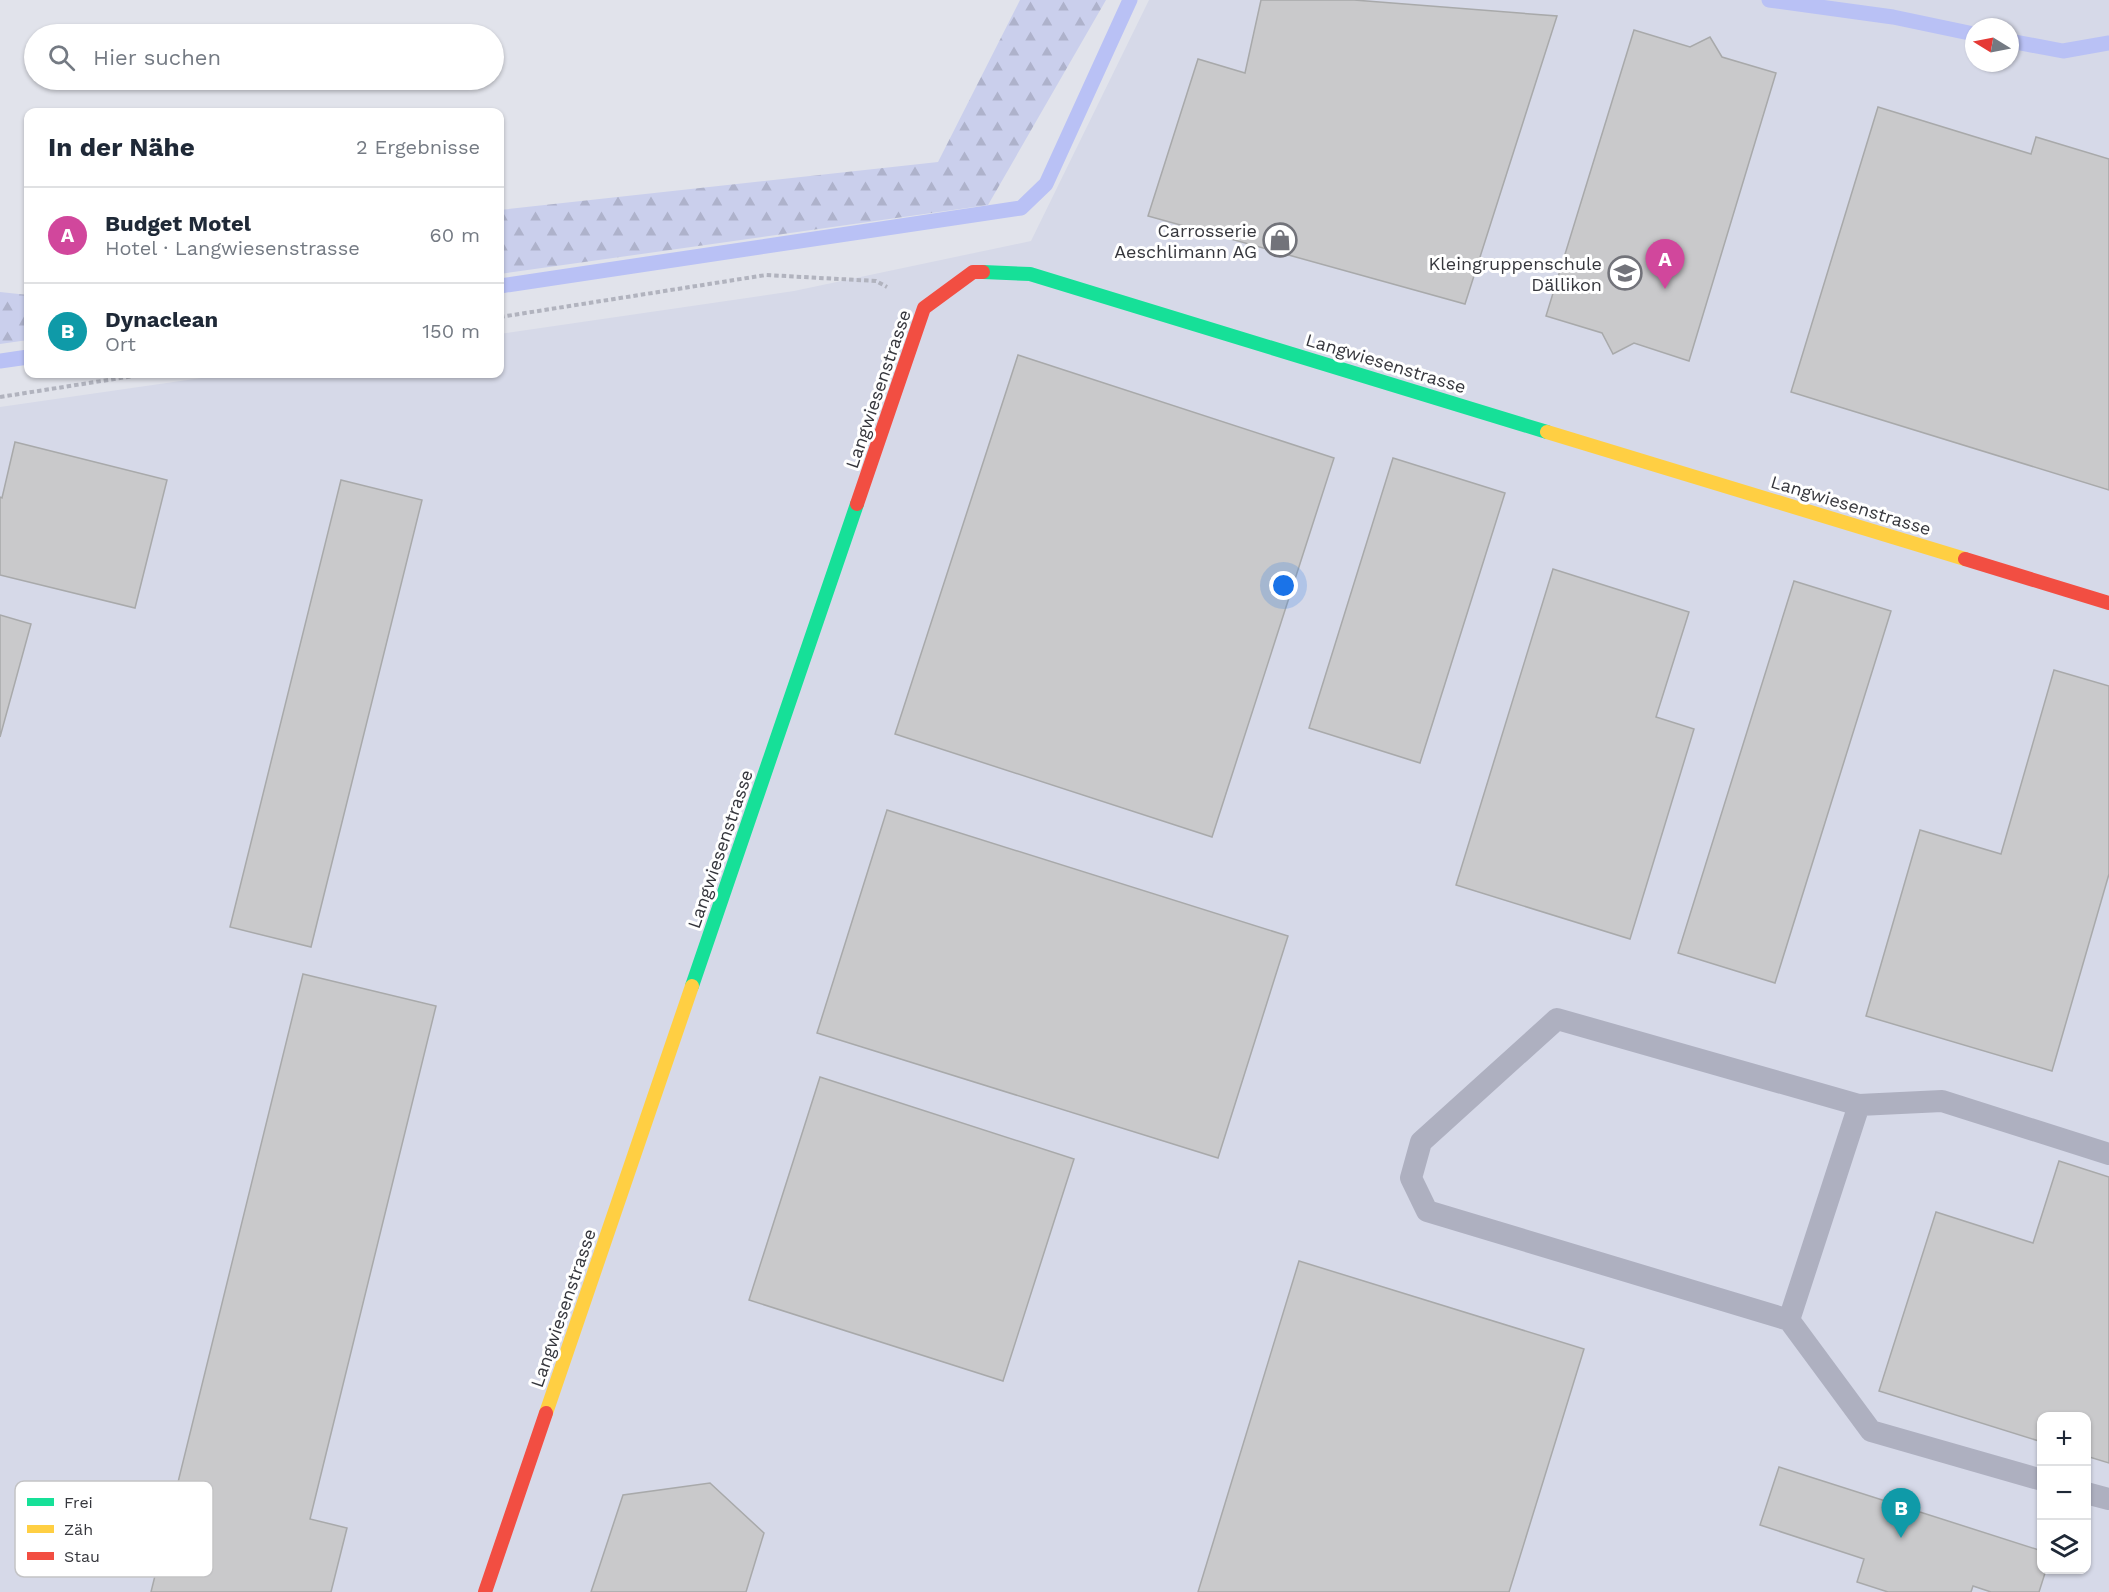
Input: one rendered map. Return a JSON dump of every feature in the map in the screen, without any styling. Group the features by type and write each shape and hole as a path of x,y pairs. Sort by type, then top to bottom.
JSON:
{"street":[{"name":"Langwiesenstrasse","path":"485,1592 924,308 973,272 1030,274 2109,603"}],"lane":[{"path":"2037,1479 1872,1431 1790,1320 1427,1211 1410,1178 1421,1142 1557,1019 1859,1105 1942,1101 2109,1154"},
{"path":"1790,1320 1859,1105"},
{"path":"2091,1494 2109,1499"}],"path":[{"path":"504,316 766,275 876,282 924,308"},
{"path":"0,397 121,378"}],"shaded area":[{"path":"1149,0 2109,0 2109,1592 0,1592 0,407 201,378 504,378 504,333 794,291 1031,241"}],"green space":[{"path":"1020,0 1106,0 988,205 504,273 504,210 938,162"},
{"path":"0,292 24,295 24,341 0,344"}],"building":[{"path":"1261,0 1354,0 1557,16 1465,304 1148,216 1198,59 1245,73"},
{"path":"1634,30 1690,47 1710,37 1722,57 1776,73 1689,361 1634,343 1613,354 1602,333 1546,316"},
{"path":"1878,107 2031,154 2036,137 2109,159 2109,490 1791,392"},
{"path":"1018,355 1334,458 1212,837 895,734"},
{"path":"15,442 167,480 135,608 0,575 0,497 2,498"},
{"path":"1393,458 1505,493 1420,763 1309,728"},
{"path":"341,480 422,500 311,947 230,927"},
{"path":"1553,569 1689,612 1656,717 1694,729 1630,939 1456,885"},
{"path":"1794,581 1891,611 1775,983 1678,953"},
{"path":"0,615 31,624 0,737"},
{"path":"2054,670 2109,686 2109,874 2052,1071 1866,1016 1920,830 2001,854"},
{"path":"887,810 1288,936 1218,1158 817,1033"},
{"path":"303,974 436,1006 310,1519 347,1528 331,1592 151,1592 155,1577 213,1577 213,1481 178,1481"},
{"path":"820,1077 1074,1159 1003,1381 749,1300"},
{"path":"2059,1161 2109,1177 2109,1463 2091,1458 2091,1412 2037,1412 2037,1440 1879,1391 1936,1212 2033,1243"},
{"path":"1299,1261 1584,1349 1509,1592 1198,1592"},
{"path":"1779,1467 2037,1549 2037,1574 2045,1574 2039,1592 1991,1592 1973,1586 1971,1592 1888,1592 1857,1582 1864,1559 1760,1525"},
{"path":"710,1483 764,1533 746,1592 591,1592 623,1495"}],"waterway":[{"path":"504,285 1021,208 1046,184 1130,0"},
{"path":"1769,0 1893,17 1965,32"},
{"path":"2019,43 2063,51 2109,43"},
{"path":"0,361 24,358"}],"traffic: fast":[{"path":"983,272 1030,274 1547,432"},
{"path":"692,986 857,504"}],"traffic: slow":[{"path":"1547,432 1965,559"},
{"path":"546,1413 692,986"}],"traffic: jam":[{"path":"857,504 924,308 973,272 983,272"},
{"path":"1965,559 2109,603"},
{"path":"485,1592 546,1413"}],"place":[{"name":"Carrosserie Aeschlimann AG","path":"1280,240"},
{"name":"Kleingruppenschule Dällikon","path":"1625,273"},
{"name":"Budget Motel","path":"1665,289"},
{"name":"Dynaclean","path":"1901,1538"}]}
